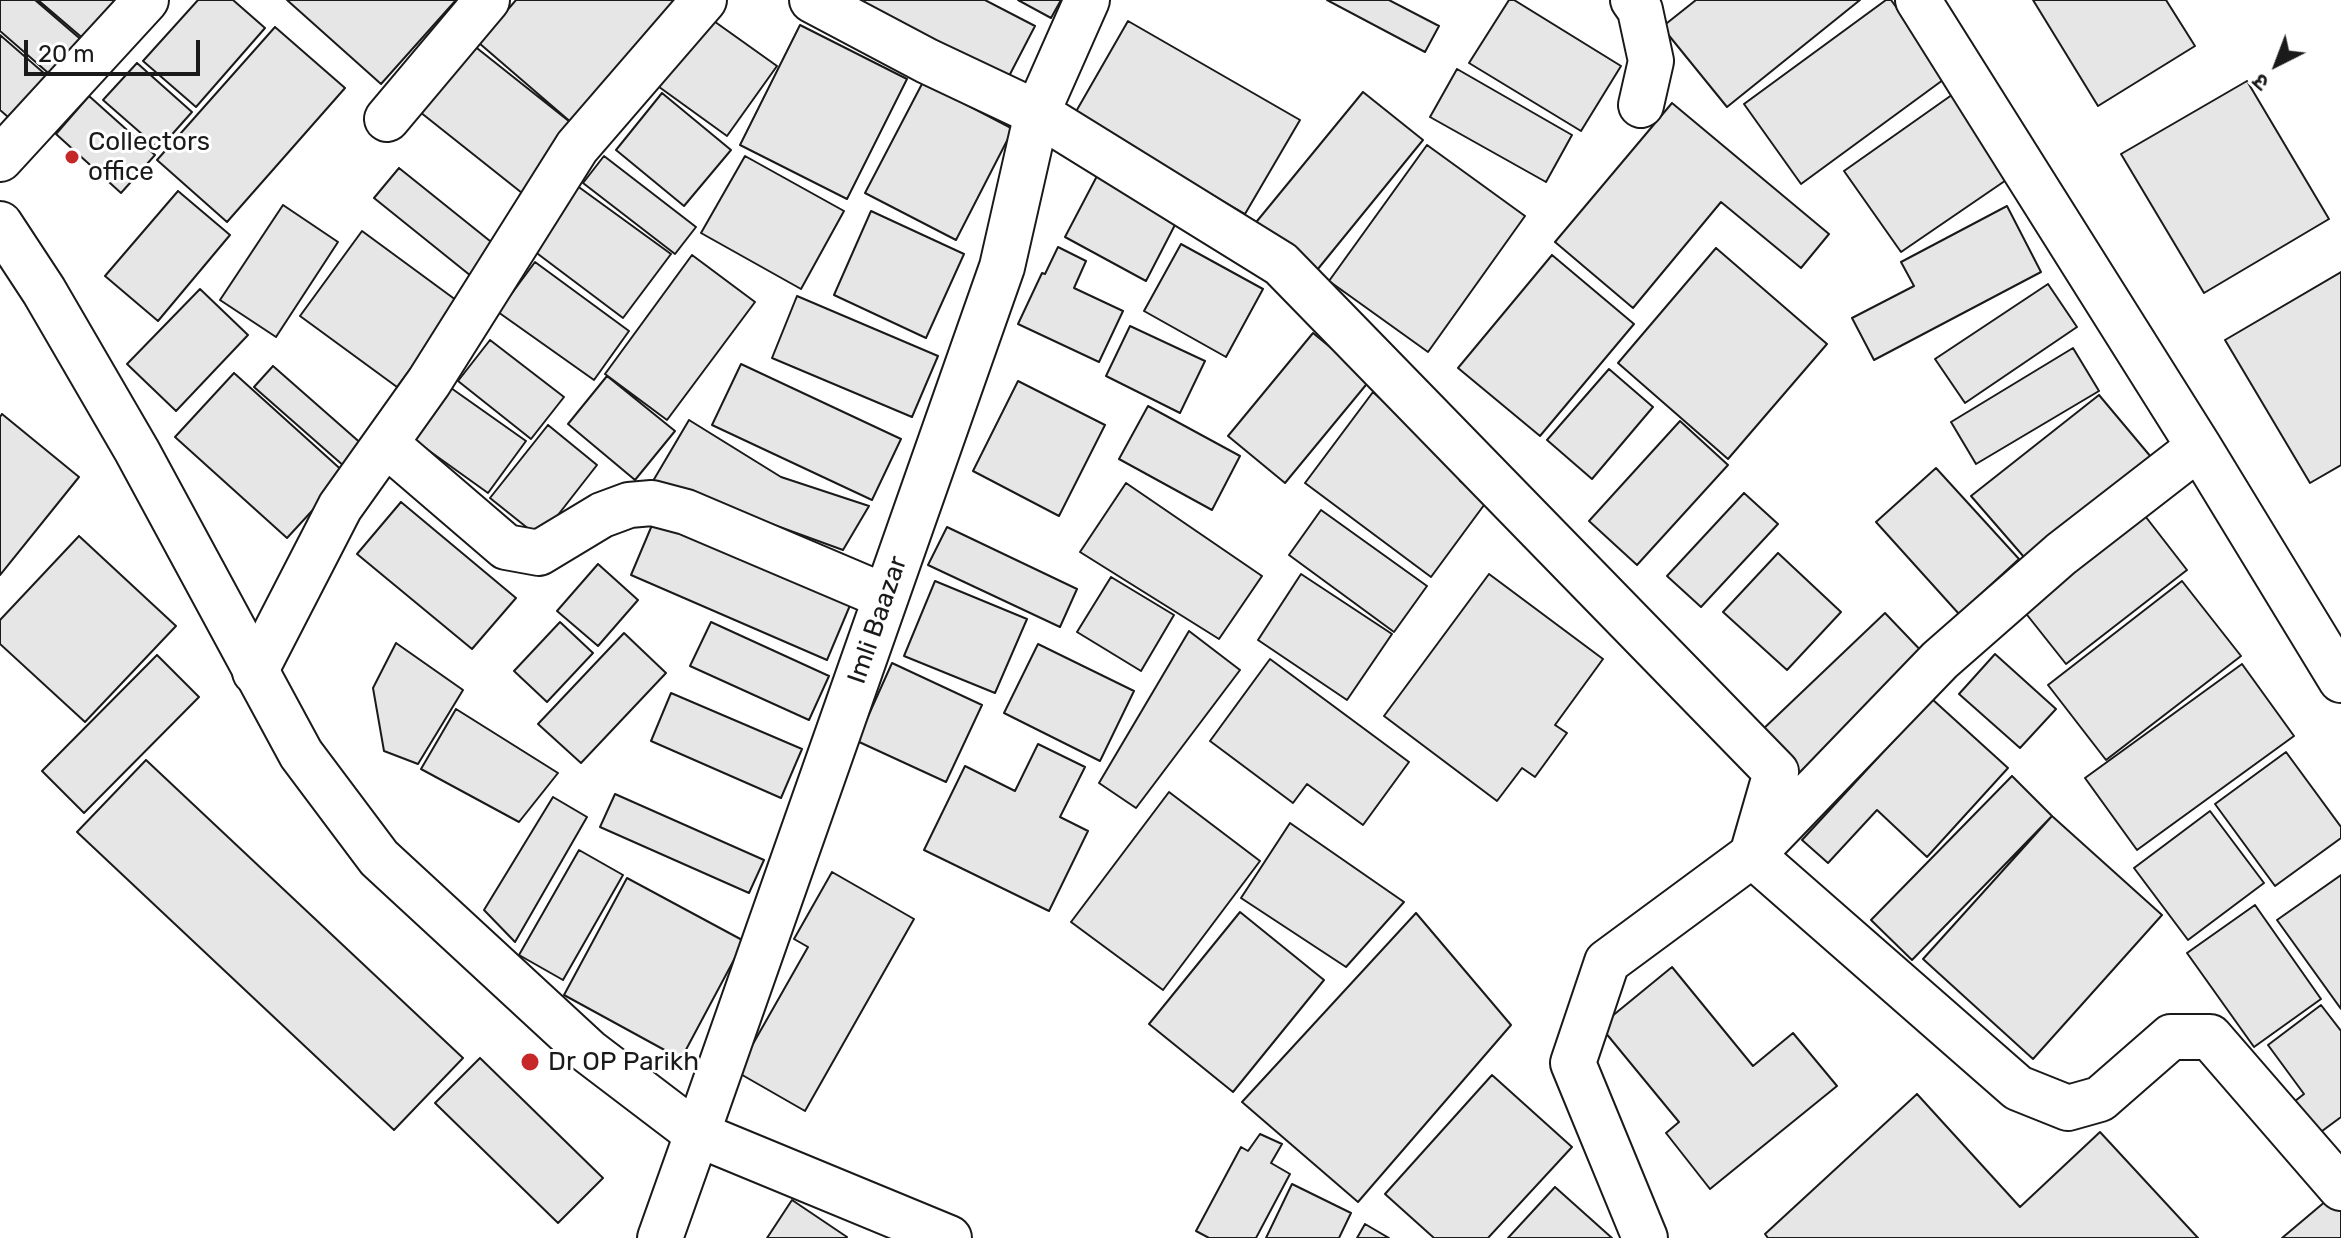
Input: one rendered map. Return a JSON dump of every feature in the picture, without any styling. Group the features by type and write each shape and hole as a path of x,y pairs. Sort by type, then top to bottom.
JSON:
{"street":[{"path":"0,159 146,0"},
{"path":"387,119 487,0"},
{"path":"255,672 340,507 429,382 577,147 704,0"},
{"path":"812,0 927,61 1037,113 1281,264 1776,772 1752,855"},
{"name":"Imli Baazar","path":"660,1238 1002,267 1037,113 1087,0"},
{"path":"1633,0 1640,10 1651,61 1641,105"},
{"path":"1918,0 2199,447 2341,680"},
{"path":"0,224 44,291 137,451 301,754 379,858 588,1051 697,1134 949,1238"},
{"path":"386,444 506,547 539,553 602,515 629,505 652,503 686,512 886,597"},
{"path":"1645,1238 1573,1063 1607,962 1752,855 1940,660 2061,554 2199,447"},
{"path":"1752,855 2018,1088 2068,1108 2100,1099 2171,1037 2210,1037 2341,1188"}],"building":[{"path":"0,0 35,0 85,43 54,78 0,31"},
{"path":"38,0 114,0 119,4 86,41"},
{"path":"198,0 233,0 265,28 196,107 143,61"},
{"path":"287,0 456,0 381,84"},
{"path":"516,0 678,0 573,124 479,43"},
{"path":"865,0 985,0 1035,26 1007,80 862,5"},
{"path":"1018,0 1061,0 1051,18"},
{"path":"1327,0 1389,0 1439,26 1425,52"},
{"path":"1509,0 1514,0 1621,66 1581,131 1469,63"},
{"path":"1696,0 1860,0 1727,107 1662,27"},
{"path":"1886,0 1891,0 1947,77 1801,184 1744,104"},
{"path":"2033,0 2166,0 2195,46 2098,106"},
{"path":"704,14 777,66 727,136 655,84"},
{"path":"1128,21 1300,120 1245,214 1074,115"},
{"path":"800,25 907,79 847,199 740,145"},
{"path":"275,27 345,88 227,222 157,160"},
{"path":"0,35 53,81 16,124 0,110"},
{"path":"468,41 575,126 522,193 415,108"},
{"path":"137,63 192,112 159,149 103,100"},
{"path":"1457,69 1572,135 1546,182 1430,117"},
{"path":"2247,81 2329,219 2204,293 2121,154"},
{"path":"923,82 1013,129 956,240 865,193"},
{"path":"1363,92 1423,140 1313,275 1253,226"},
{"path":"1956,92 2015,174 1901,252 1844,171"},
{"path":"662,93 731,150 684,206 616,150"},
{"path":"89,96 155,155 121,193 56,134"},
{"path":"1672,103 1829,234 1801,268 1721,202 1633,308 1555,242"},
{"path":"1427,145 1525,216 1428,352 1329,281"},
{"path":"604,156 696,227 675,254 583,183"},
{"path":"745,156 844,211 801,289 701,233"},
{"path":"399,168 495,245 471,276 374,198"},
{"path":"1097,176 1178,219 1146,281 1065,237"},
{"path":"576,185 671,254 623,318 530,248"},
{"path":"178,191 230,235 158,321 105,276"},
{"path":"283,205 338,242 276,337 220,300"},
{"path":"2007,206 2041,272 1874,360 1852,318 1914,286 1901,262"},
{"path":"871,211 964,254 926,338 834,295"},
{"path":"362,231 460,303 397,387 300,316"},
{"path":"1181,244 1263,289 1226,357 1144,311"},
{"path":"1058,247 1086,261 1074,288 1123,311 1099,362 1018,324"},
{"path":"1716,248 1827,344 1728,459 1618,363"},
{"path":"692,255 755,302 667,420 605,374"},
{"path":"1552,255 1634,324 1540,436 1458,368"},
{"path":"535,262 629,331 594,380 498,312"},
{"path":"2341,272 2341,465 2310,483 2225,340"},
{"path":"2048,284 2077,327 1965,403 1935,359"},
{"path":"200,289 248,335 176,411 127,364"},
{"path":"797,296 938,356 912,417 772,358"},
{"path":"1130,326 1205,361 1180,413 1106,376"},
{"path":"1313,333 1370,380 1285,483 1228,436"},
{"path":"490,340 564,397 531,439 458,381"},
{"path":"2073,348 2099,391 1976,464 1951,422"},
{"path":"741,364 901,439 872,500 712,425"},
{"path":"273,366 364,446 345,467 254,387"},
{"path":"1609,369 1653,407 1592,479 1547,440"},
{"path":"234,373 346,474 287,538 175,437"},
{"path":"607,376 675,431 635,480 568,424"},
{"path":"1018,381 1105,425 1059,516 973,471"},
{"path":"451,388 526,441 488,493 414,440"},
{"path":"1373,392 1465,475 1460,481 1487,501 1431,577 1305,483"},
{"path":"2099,395 2151,457 2030,564 1971,496"},
{"path":"1148,406 1240,456 1212,510 1119,459"},
{"path":"2,414 79,477 0,575 0,417"},
{"path":"689,420 781,477 869,506 843,550 653,481"},
{"path":"1680,421 1728,465 1637,565 1589,521"},
{"path":"548,425 597,465 540,538 490,498"},
{"path":"1936,468 2019,559 1959,614 1876,522"},
{"path":"1126,483 1262,576 1219,639 1080,552"},
{"path":"1744,493 1778,524 1701,607 1667,576"},
{"path":"401,502 516,598 472,649 357,554"},
{"path":"1321,510 1427,586 1394,632 1289,555"},
{"path":"2142,512 2187,570 2066,664 2020,606"},
{"path":"655,518 851,603 827,660 631,575"},
{"path":"947,527 1077,589 1060,627 928,565"},
{"path":"79,536 176,626 85,722 0,644 0,620"},
{"path":"1778,553 1841,612 1787,670 1723,612"},
{"path":"598,564 638,600 598,646 557,611"},
{"path":"1301,574 1392,634 1347,700 1258,640"},
{"path":"1489,574 1603,659 1555,725 1567,733 1535,777 1522,768 1497,801 1384,716"},
{"path":"1111,577 1174,615 1141,671 1077,632"},
{"path":"935,581 1027,619 995,693 904,656"},
{"path":"2182,581 2241,656 2106,760 2048,685"},
{"path":"1885,613 1928,658 1802,776 1760,732"},
{"path":"560,622 593,653 547,702 514,671"},
{"path":"711,622 829,676 809,720 690,666"},
{"path":"1189,631 1240,670 1136,808 1099,783"},
{"path":"624,633 666,673 581,763 538,724"},
{"path":"396,643 463,690 418,764 384,751 373,688"},
{"path":"1038,644 1134,691 1100,761 1004,713"},
{"path":"1995,654 2056,709 2020,748 1959,694"},
{"path":"157,655 199,697 84,813 42,771"},
{"path":"1270,659 1409,762 1363,825 1307,784 1293,803 1210,741"},
{"path":"892,663 982,705 946,782 857,741"},
{"path":"2242,664 2294,736 2137,850 2085,778"},
{"path":"671,693 802,749 781,798 651,741"},
{"path":"1932,699 2008,768 1927,857 1877,810 1828,863 1802,840"},
{"path":"456,709 558,773 519,822 421,769"},
{"path":"1038,744 1085,767 1060,817 1088,831 1049,911 924,850 965,766 1015,791"},
{"path":"2286,752 2341,827 2341,838 2275,886 2215,804"},
{"path":"146,760 463,1058 394,1130 77,832"},
{"path":"2012,776 2052,816 1912,960 1871,920"},
{"path":"1169,792 1260,861 1163,990 1071,922"},
{"path":"615,794 764,860 749,893 600,827"},
{"path":"553,797 587,817 515,942 484,910"},
{"path":"2210,811 2264,883 2188,940 2134,868"},
{"path":"2052,816 2162,915 2033,1059 1923,959"},
{"path":"1290,823 1404,902 1346,967 1241,898"},
{"path":"579,850 623,875 563,980 519,955"},
{"path":"832,872 914,919 805,1111 737,1072 808,947 794,939"},
{"path":"2341,875 2341,1009 2277,920"},
{"path":"627,878 744,941 681,1059 564,995"},
{"path":"2255,905 2321,999 2254,1047 2187,953"},
{"path":"1240,912 1324,980 1233,1092 1149,1024"},
{"path":"1416,913 1511,1025 1358,1202 1242,1102"},
{"path":"1672,967 1753,1066 1793,1033 1837,1086 1710,1189 1666,1133 1679,1122 1600,1026"},
{"path":"2321,1005 2341,1031 2341,1117 2314,1137 2290,1105 2304,1094 2268,1045"},
{"path":"480,1058 603,1178 558,1223 435,1103"},
{"path":"1492,1075 1572,1147 1488,1238 1434,1238 1385,1194"},
{"path":"1917,1094 2020,1207 2100,1132 2198,1238 1768,1238 1765,1234"},
{"path":"1260,1134 1282,1144 1271,1163 1290,1174 1256,1238 1209,1238 1196,1231 1241,1147 1248,1151"},
{"path":"1292,1184 1351,1213 1339,1238 1266,1238"},
{"path":"1555,1187 1612,1238 1508,1238"},
{"path":"2333,1195 2341,1204 2341,1238 2282,1238"},
{"path":"792,1200 847,1237 767,1238"},
{"path":"1365,1224 1389,1238 1357,1238"}],"place":[{"name":"Collectors office","path":"72,157"},
{"name":"Dr OP Parikh","path":"530,1062"}]}
